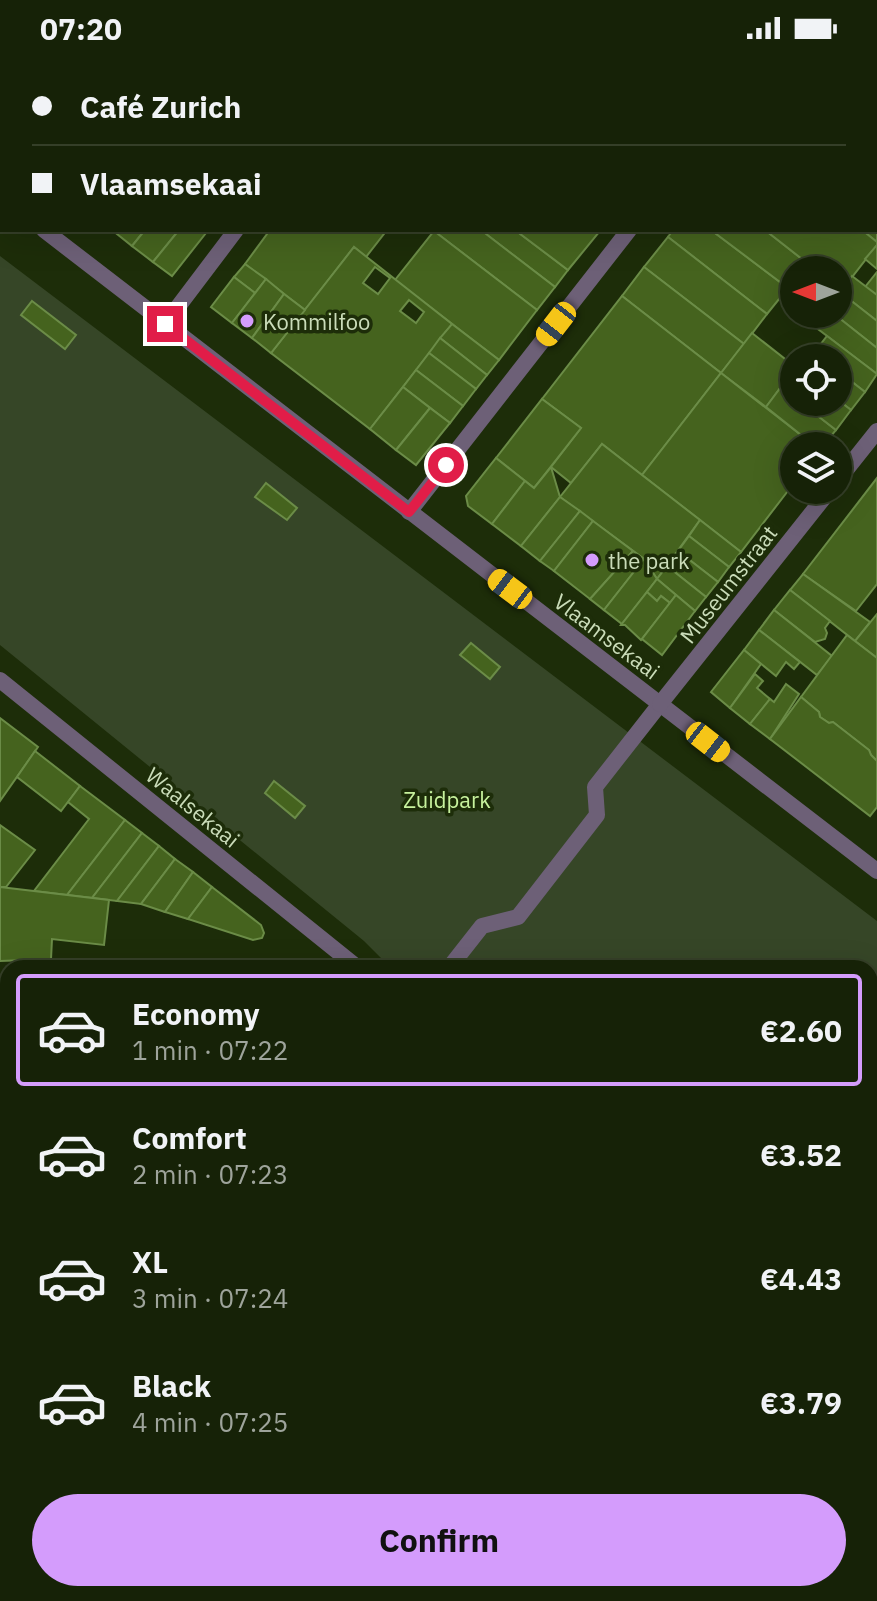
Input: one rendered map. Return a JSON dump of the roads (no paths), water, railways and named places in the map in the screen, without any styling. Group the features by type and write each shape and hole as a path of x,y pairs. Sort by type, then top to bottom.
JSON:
{"street":[{"name":"Vlaamsekaai","path":"47,232 877,871"},
{"path":"165,324 234,232"},
{"path":"409,512 627,232"},
{"path":"852,462 877,431"},
{"name":"Museumstraat","path":"455,960 482,926 518,917 597,815 595,787 819,504"},
{"name":"Waalsekaai","path":"0,680 348,960"}],"place":[{"name":"Kommilfoo","path":"247,321"},
{"name":"the park","path":"592,560"}],"park label":[{"name":"Zuidpark","path":"447,799"}]}
